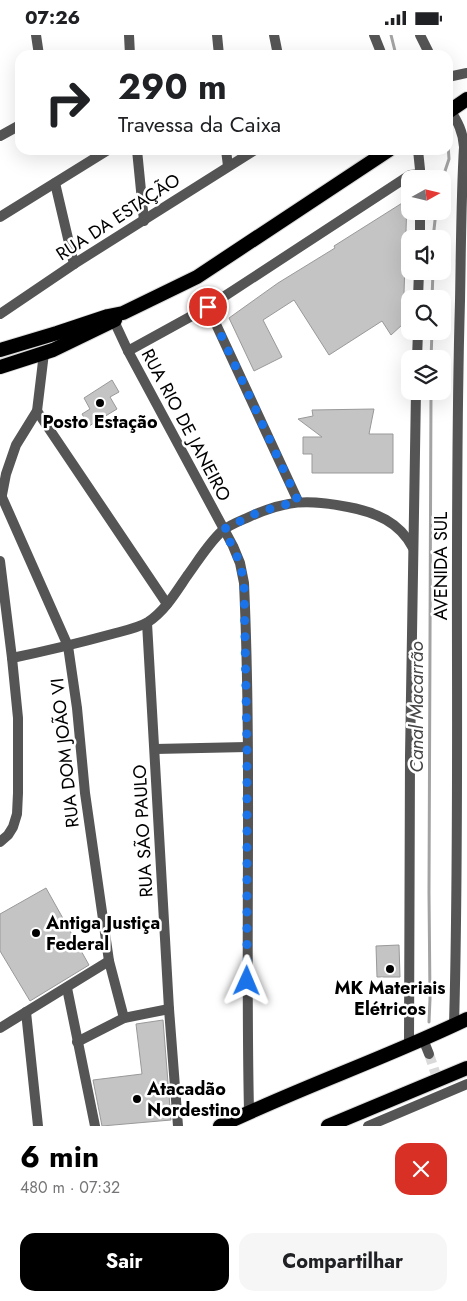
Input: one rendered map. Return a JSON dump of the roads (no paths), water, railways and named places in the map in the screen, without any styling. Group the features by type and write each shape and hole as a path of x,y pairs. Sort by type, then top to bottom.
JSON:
{"highway":[{"path":"453,108 467,99"},
{"path":"0,367 44,353 83,336 196,277 381,155"},
{"path":"0,350 99,319 118,317"},
{"path":"220,1126 249,1111 461,1022"},
{"path":"328,1126 467,1068"}],"street":[{"path":"36,35 38,50"},
{"path":"129,35 130,50"},
{"path":"217,35 218,50"},
{"path":"274,35 277,50"},
{"path":"374,35 380,50"},
{"path":"420,35 428,50"},
{"path":"453,76 467,73"},
{"name":"AVENIDA SUL","path":"453,116 459,123 464,137 456,426 462,488 456,950 461,1022"},
{"path":"0,136 15,128"},
{"path":"0,217 100,155"},
{"path":"137,155 144,221"},
{"path":"227,155 228,166"},
{"name":"RUA DA ESTAÇÃO","path":"0,314 74,264 247,155"},
{"path":"419,155 420,170"},
{"path":"128,351 208,307 401,181"},
{"path":"55,183 74,264"},
{"path":"208,307 298,501"},
{"name":"RUA RIO DE JANEIRO","path":"118,317 128,351 224,529 240,563 244,583 249,1111"},
{"path":"0,506 6,474 16,445 36,411 44,353"},
{"name":"AVENIDA SUL","path":"409,1045 410,756 416,400"},
{"path":"36,411 167,604"},
{"name":"RUA DOM JOÃO VI","path":"2,495 68,646 77,708 85,793 108,961 124,1018"},
{"path":"12,658 68,646 146,623 167,604 224,529 259,512 298,501 332,503 367,510 389,521 400,530 408,538 413,549"},
{"path":"0,561 18,719 17,815 13,827 0,842"},
{"name":"RUA SÃO PAULO","path":"146,623 169,1009 178,1126"},
{"path":"154,749 247,747"},
{"path":"0,1028 108,961"},
{"path":"67,988 95,1126"},
{"path":"77,1042 124,1018 169,1009"},
{"path":"26,1012 38,1126"},
{"path":"423,1039 429,1054"},
{"path":"368,1126 441,1089 467,1084"}],"waterway":[{"name":"Canal Macarrão","path":"391,35 395,50"},
{"name":"Canal Macarrão","path":"445,170 449,155"},
{"name":"Canal Macarrão","path":"434,230 435,220"},
{"name":"Canal Macarrão","path":"432,290 433,280"},
{"name":"Canal Macarrão","path":"431,350 432,340"},
{"name":"Canal Macarrão","path":"429,1022 431,400"}],"tunnel":[{"path":"429,1054 439,1084"}],"place":[{"name":"Posto Estação","path":"100,403"},
{"name":"Antiga Justiça Federal","path":"36,933"},
{"name":"MK Materiais Elétricos","path":"390,969"},
{"name":"Atacadão Nordestino","path":"137,1099"}]}
